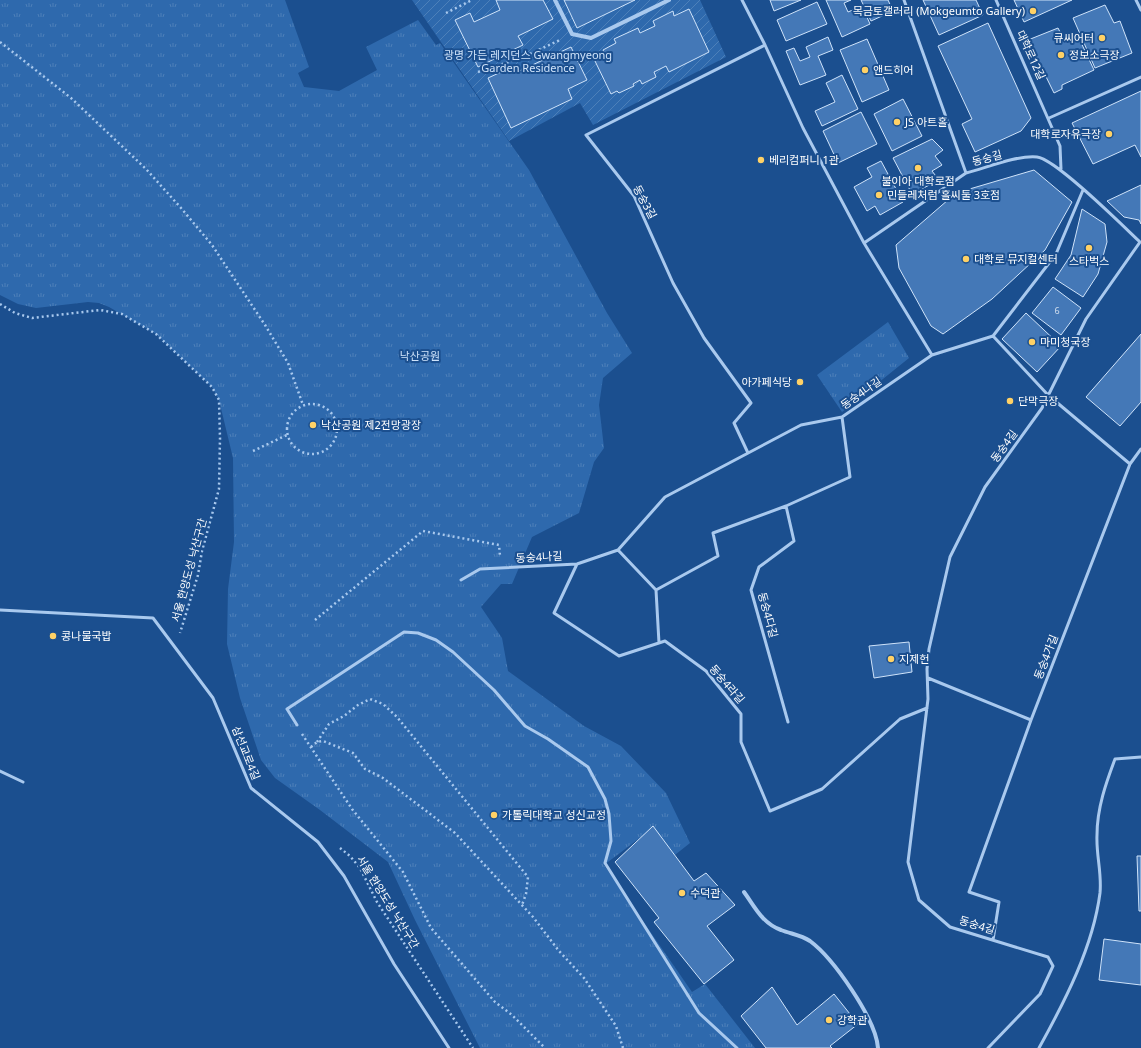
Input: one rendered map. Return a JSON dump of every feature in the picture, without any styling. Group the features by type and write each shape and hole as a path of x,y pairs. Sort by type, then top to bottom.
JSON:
{"street":[{"path":"555,0 572,34 591,38 669,0"},
{"path":"744,892 759,915 768,924 809,940 829,959 868,1019 876,1036 878,1048"}],"lane":[{"path":"742,0 765,44 803,128 864,243 932,355"},
{"name":"동숭길","path":"904,0 966,173 1017,160 1038,157 1061,170 1141,242"},
{"name":"대학로12길","path":"996,0 1050,118 1060,146 1061,170"},
{"path":"1136,0 1141,10"},
{"name":"동숭3길","path":"748,453 734,423 751,403 704,338 673,283 634,196 586,135 765,44"},
{"path":"1050,118 1141,77"},
{"path":"864,243 966,173"},
{"path":"1083,190 1056,254 993,336 1048,394 1130,464 1141,449"},
{"name":"동숭4길","path":"988,1048 1040,994 1054,966 1048,957 950,927 919,900 908,862 927,708 929,649 950,557 985,487 1042,408 1086,319 1141,242"},
{"name":"동숭4나길","path":"461,580 480,569 577,564 618,550 665,497 800,425 842,417 932,355 993,336"},
{"path":"656,590 718,556 713,533 786,506 850,478 842,417"},
{"name":"동숭4가길","path":"993,940 999,902 969,892 1031,720 1130,464"},
{"name":"동숭4다길","path":"786,506 794,541 759,567 751,590 788,722"},
{"path":"577,564 554,612 619,656 659,643 656,590 618,550"},
{"name":"삼선교로4길","path":"0,610 153,618 213,698 251,788 318,842 344,876 394,964 449,1048"},
{"path":"297,725 287,709 404,632 418,633 436,640 453,652 494,690 525,726 577,758 588,767 605,800 609,814 611,841 605,863 699,1013 737,1048"},
{"name":"동숭4라길","path":"659,643 665,641 706,672 741,714 741,742 770,811 822,789 854,762 900,719 927,708"},
{"path":"928,678 1031,720"},
{"path":"1038,1048 1066,999 1096,915 1100,891 1097,836 1103,790 1115,759 1141,757"},
{"path":"0,771 22,782"}],"path":[{"path":"446,13 472,0"},
{"path":"478,72 521,58 572,34"},
{"path":"0,42 71,98 146,169 181,208 216,250 265,325 288,363 304,405"},
{"name":"서울 한양도성 낙산구간","path":"0,304 15,313 32,318 100,310 122,314 156,334 212,387 219,400 219,489 202,550 198,576 180,633 184,639"},
{"path":"315,404 330,411 337,426 334,442 321,453 312,455 296,450 290,443 287,435 288,419 293,412 304,405 315,404"},
{"path":"253,451 287,435"},
{"path":"315,620 423,531 498,545 503,568"},
{"path":"522,905 526,894 528,877 397,717 383,704 370,699 329,724 317,742 311,747 352,808 403,872 431,928 495,1002 512,1015 545,1048"},
{"path":"317,742 324,741 353,753 365,769 383,778 455,833 522,905 559,951 584,978 616,1026 623,1048"},
{"name":"서울 한양도성 낙산구간","path":"338,847 350,856 360,868 377,902 473,1048"}],"green space":[{"name":"낙산공원","path":"0,0 285,0 309,67 298,73 304,87 339,91 377,70 366,47 418,20 436,45 440,43 529,170 607,313 632,353 603,378 599,405 604,448 594,462 579,513 532,537 512,584 501,584 481,607 502,638 508,671 584,726 621,746 666,793 690,843 666,862 641,837 604,865 692,992 705,984 755,1048 480,1048 415,920 388,862 275,778 261,760 240,698 227,644 228,589 234,542 233,458 219,400 212,387 156,334 109,307 99,303 88,302 36,308 18,304 0,295"},
{"name":"광명 가든 레지던스 Gwangmyeong Garden Residence","path":"412,0 700,0 726,57 593,125 580,103 509,141"},
{"path":"888,322 909,358 842,412 817,375"}],"building":[{"path":"496,0 543,0 553,19 518,36 523,45 478,67 455,20 470,13 474,22 500,10"},
{"path":"564,0 635,0 577,28"},
{"path":"770,0 801,0 774,11"},
{"path":"826,0 851,0 844,3 848,12 862,6 870,24 842,37"},
{"path":"861,0 888,0 893,11 871,21"},
{"path":"923,0 976,0 983,15 939,35"},
{"name":"목금토갤러리 (Mokgeumto Gallery)","path":"1014,0 1072,0 1024,22"},
{"path":"817,2 827,24 786,41 777,20"},
{"path":"1105,5 1114,23 1120,21 1132,53 1095,68 1073,18"},
{"path":"689,9 709,52 669,72 666,66 654,72 656,77 642,84 640,80 633,84 634,86 619,93 617,91 611,94 594,59 605,54 603,50 616,43 614,39 638,28 640,33 655,26 653,21 673,11 674,16"},
{"path":"988,23 1031,118 1021,131 975,152 962,124 972,119 938,46"},
{"name":"정보소극장","path":"1058,28 1064,40 1077,34 1094,70 1062,85 1062,89 1054,93 1028,40"},
{"path":"828,37 833,50 818,56 826,75 800,85 786,51 794,48 800,61 810,57 806,47"},
{"name":"앤드히어","path":"867,39 889,90 862,102 840,50"},
{"path":"571,47 587,80 568,89 572,99 511,128 488,78 512,67 515,73"},
{"path":"842,75 858,109 822,126 815,111 835,102 826,83"},
{"name":"대학로자유극장","path":"1141,91 1141,157 1135,145 1093,164 1072,123"},
{"path":"903,99 922,136 892,151 874,114"},
{"path":"861,112 877,144 838,163 823,131"},
{"name":"불이아 대학로점","path":"932,139 943,150 935,156 942,165 932,171 939,180 912,194 893,158"},
{"name":"민들레처럼 홀씨둘 3호점","path":"881,161 903,202 880,215 875,206 867,211 854,187 872,177 867,168"},
{"name":"대학로 뮤지컬센터","path":"1034,170 1072,202 1045,250 992,299 943,334 931,326 899,268 896,245 956,193"},
{"path":"1141,185 1141,224 1139,220 1124,217 1107,201"},
{"name":"스타벅스","path":"1082,209 1105,224 1107,242 1098,274 1083,297 1055,279 1071,255"},
{"path":"1053,287 1081,308 1061,335 1032,313"},
{"name":"마미청국장","path":"1026,313 1061,346 1037,372 1002,339"},
{"path":"1141,334 1141,402 1120,426 1086,397"},
{"name":"지제헌","path":"909,642 912,672 874,678 869,646"},
{"name":"수덕관","path":"653,826 694,881 706,873 735,905 707,926 734,960 704,984 654,922 659,918 615,862"},
{"path":"1137,856 1141,856 1141,911 1139,911"},
{"path":"1104,939 1141,944 1141,985 1099,980"},
{"name":"강학관","path":"772,987 797,1025 834,994 858,1024 830,1046 832,1048 766,1048 741,1016"}],"place":[{"name":"목금토갤러리 (Mokgeumto Gallery)","path":"1033,11"},
{"name":"큐씨어터","path":"1102,38"},
{"name":"정보소극장","path":"1061,55"},
{"name":"앤드히어","path":"865,70"},
{"name":"JS 아트홀","path":"897,122"},
{"name":"대학로자유극장","path":"1109,134"},
{"name":"베리컴퍼니 1관","path":"761,160"},
{"name":"불이아 대학로점","path":"918,168"},
{"name":"민들레처럼 홀씨둘 3호점","path":"879,195"},
{"name":"스타벅스","path":"1089,248"},
{"name":"대학로 뮤지컬센터","path":"966,259"},
{"name":"마미청국장","path":"1032,342"},
{"name":"아가페식당","path":"800,382"},
{"name":"단막극장","path":"1010,401"},
{"name":"낙산공원 제2전망광장","path":"313,425"},
{"name":"콩나물국밥","path":"53,636"},
{"name":"지제헌","path":"891,659"},
{"name":"가톨릭대학교 성신교정","path":"494,815"},
{"name":"수덕관","path":"682,893"},
{"name":"강학관","path":"829,1020"}]}
